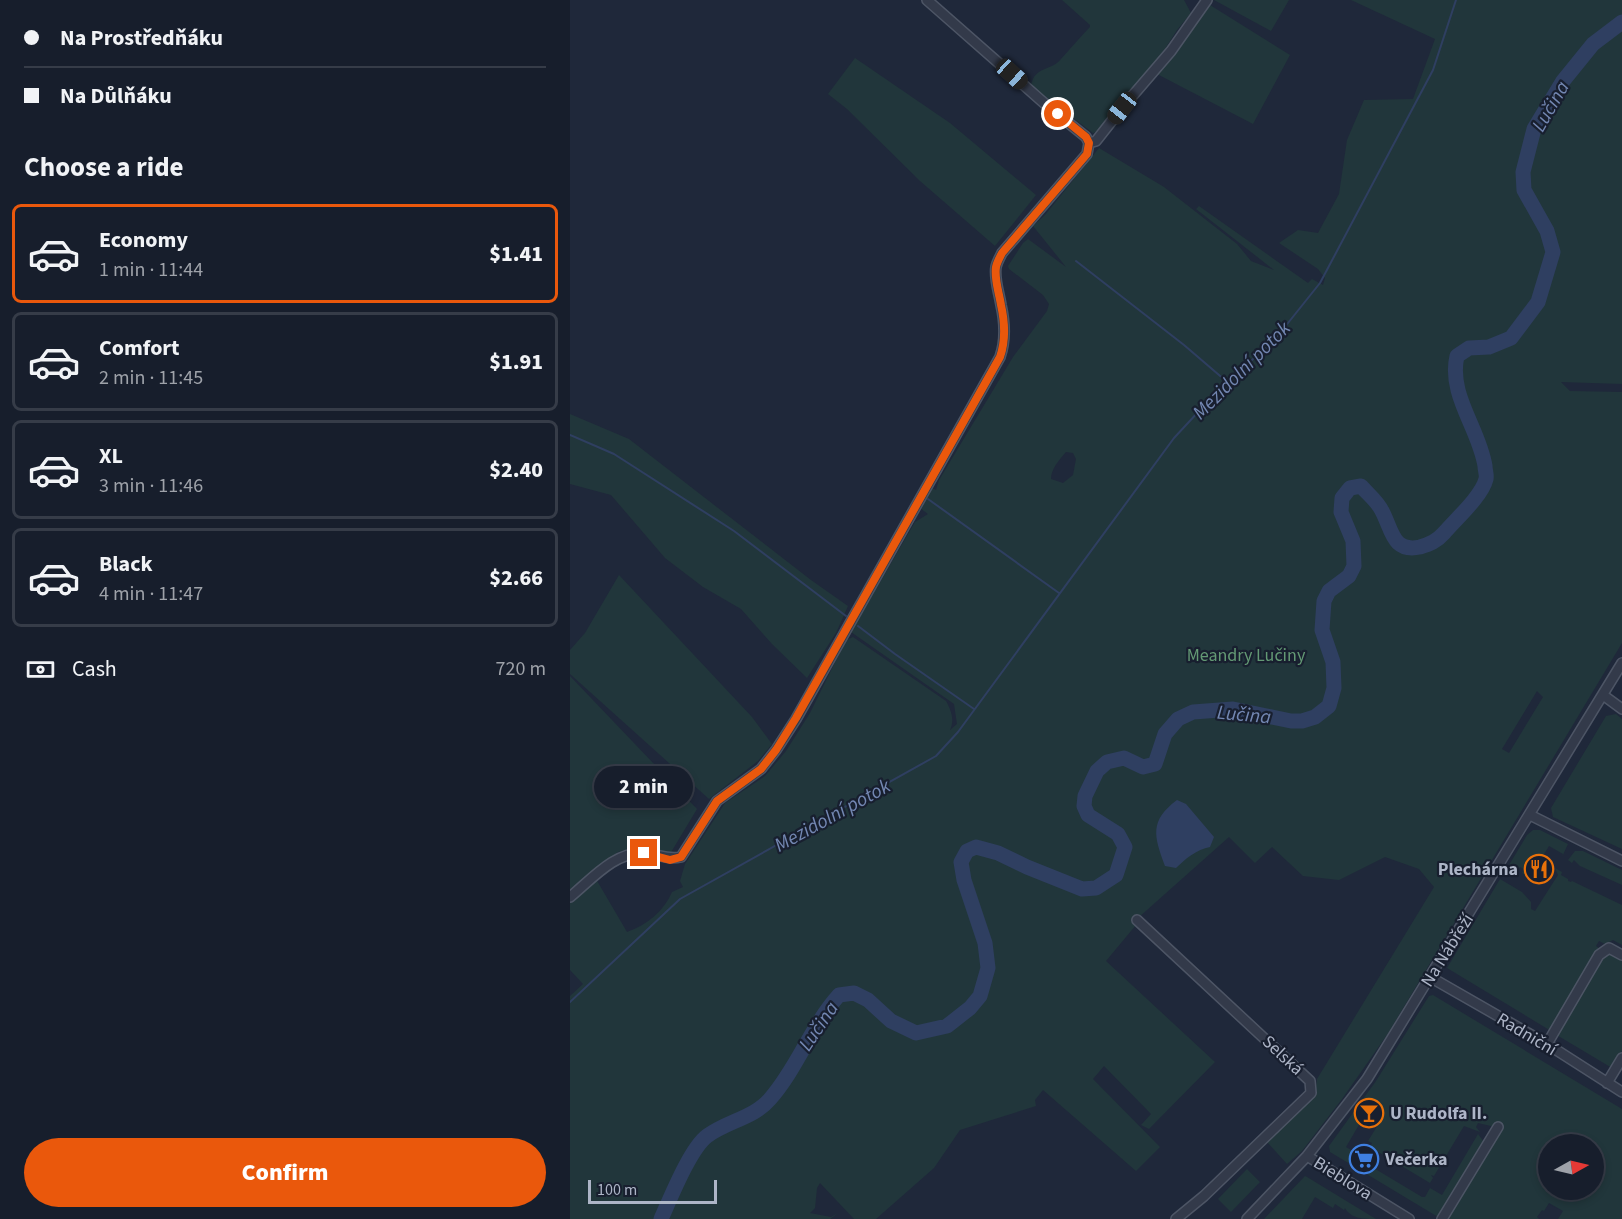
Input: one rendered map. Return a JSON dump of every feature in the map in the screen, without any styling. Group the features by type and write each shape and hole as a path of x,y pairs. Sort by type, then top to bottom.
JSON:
{"street":[{"path":"570,897 615,861 627,855 644,853 670,860 681,857 717,801 761,769 776,750 1000,357 1005,332 996,283 996,266 1002,253 1087,154 1089,143 1086,137 927,0"},
{"path":"1089,143 1096,141 1171,51 1207,0"},
{"name":"Na Nábřeží","path":"1247,1219 1307,1156 1367,1079 1622,663"},
{"path":"1603,695 1622,709"},
{"path":"1530,814 1622,861"},
{"name":"Selská","path":"1137,920 1310,1081 1311,1093 1204,1196 1176,1219"},
{"path":"1546,1044 1599,955 1609,948 1622,955"},
{"name":"Radniční","path":"1431,977 1546,1044 1622,1092"},
{"path":"1607,1083 1622,1058"},
{"path":"1442,1219 1498,1127"},
{"name":"Bieblova","path":"1307,1156 1409,1219"}],"green space":[{"path":"1062,0 1184,0 1191,13 1156,63 1093,133 1031,86 1039,72 1057,63 1090,27"},
{"path":"1214,0 1289,0 1271,31"},
{"name":"Meandry Lučiny","path":"1351,0 1622,0 1622,384 1561,382 1570,391 1622,392 1622,643 1387,1035 1342,1099 1302,1151 1287,1164 1267,1142 1315,1095 1317,1079 1434,887 1419,869 1385,857 1339,880 1303,876 1272,847 1255,863 1229,837 1138,918 1136,925 1106,961 1215,1062 1149,1129 1141,1125 1151,1114 1104,1066 1093,1079 1160,1147 1136,1171 1043,1090 1035,1100 1036,1106 960,1130 934,1168 876,1219 854,1219 820,1183 817,1188 815,1208 810,1213 831,1217 838,1213 830,1219 570,1219 570,996 583,984 570,970 570,902 596,879 627,932 654,917 672,892 683,887 680,881 685,864 725,803 765,776 786,751 810,713 846,640 853,637 946,701 952,715 950,730 957,724 954,704 851,632 915,522 928,514 920,508 932,488 936,490 939,480 1013,357 1047,311 1049,304 1043,295 1008,266 1028,239 1066,267 1033,226 1045,215 1099,148 1164,187 1237,244 1251,261 1274,270 1196,209 1199,206 1308,283 1312,279 1323,285 1325,278 1318,269 1279,243 1298,230 1318,233 1339,194 1347,140 1364,100 1413,99 1435,39","holes":["1066,452 1073,453 1076,459 1073,475 1063,483 1051,479 1051,475","1537,691 1543,697 1509,753 1502,749"]},
{"path":"1210,5 1290,55 1253,124 1157,74"},
{"path":"855,58 950,123 1036,195 995,246 920,181 847,109 828,94"},
{"path":"570,414 629,439 848,606 836,633 807,678 741,609 703,587 665,558 611,495 570,484"},
{"path":"619,575 752,717 772,744 758,761 709,799 570,674 570,650 585,633"},
{"path":"570,676 697,809 670,854 642,845 618,852 570,890"},
{"path":"1616,714 1622,719 1622,849 1553,817 1551,808 1606,716"},
{"path":"1533,830 1540,830 1568,844 1562,857 1563,854 1549,846 1530,878 1522,873 1524,869 1520,867 1518,870 1509,865 1527,835"},
{"path":"1575,851 1583,851 1622,870 1622,885 1580,866 1574,860 1572,863 1568,860"},
{"path":"1555,868 1562,872 1561,875 1568,881 1622,905 1622,945 1613,940 1605,944 1599,941 1596,946 1600,949 1551,1031 1447,968 1500,879 1522,892 1531,902 1531,909 1535,911 1558,875"},
{"path":"1611,954 1622,957 1622,1051 1612,1068 1555,1034 1601,959"},
{"path":"1433,995 1622,1109 1622,1219 1558,1219 1563,1211 1549,1203 1537,1217 1539,1219 1445,1219 1495,1127 1478,1123 1476,1127 1480,1132 1464,1126 1434,1176 1431,1175 1433,1178 1430,1183 1370,1147 1372,1143 1368,1141 1384,1115 1370,1106 1346,1147 1363,1157 1362,1161 1422,1197 1425,1197 1430,1188 1442,1195 1478,1134 1484,1142 1438,1217 1330,1152 1329,1146 1376,1081 1429,996"},
{"path":"1247,1169 1260,1182 1231,1212 1218,1199"},
{"path":"1305,1176 1376,1219 1354,1216 1345,1208 1344,1210 1335,1204 1333,1208 1315,1197 1302,1219 1264,1219"}],"water":[{"path":"1177,800 1186,804 1214,837 1210,847 1196,852 1176,868 1165,866 1158,846 1156,830 1162,815"}],"waterway":[{"name":"Mezidolní potok","path":"570,1002 680,899 936,756 958,732 1174,438 1226,382 1272,343 1320,283 1433,70 1456,0"},
{"name":"Lučina","path":"661,1219 681,1174 701,1142 715,1131 756,1111 770,1099 789,1074 820,1020 839,995 854,993 868,1000 891,1021 916,1033 947,1026 970,1008 980,996 988,968 985,943 964,880 961,862 967,851 976,847 998,853 1082,889 1096,888 1116,875 1125,847 1118,834 1088,815 1084,806 1085,796 1097,771 1107,762 1124,758 1143,767 1155,764 1165,734 1178,719 1193,712 1233,709 1291,721 1302,721 1315,717 1329,706 1334,688 1333,662 1322,630 1324,601 1329,591 1349,576 1354,566 1353,541 1341,512 1342,498 1350,488 1361,486 1380,508 1398,543 1411,548 1424,546 1439,538 1479,493 1486,479 1485,466 1477,438 1460,398 1455,370 1457,356 1469,348 1489,347 1511,338 1538,302 1553,252 1547,231 1524,190 1523,172 1534,129 1563,81 1593,44 1622,22"},
{"path":"1076,261 1184,345 1226,381"},
{"path":"570,435 614,454 734,531 846,616"},
{"name":"Mezidolní potok","path":"928,499 1059,593"},
{"path":"858,626 974,709"}],"place":[{"name":"Plechárna","path":"1539,869"},
{"name":"U Rudolfa II.","path":"1369,1113"},
{"name":"Večerka","path":"1364,1159"}],"route":[{"path":"644,853 670,860 681,857 717,801 761,769 776,750 1000,357 1005,332 996,283 996,266 1002,253 1018,233 1087,154 1089,143 1086,137 1058,114"}]}
